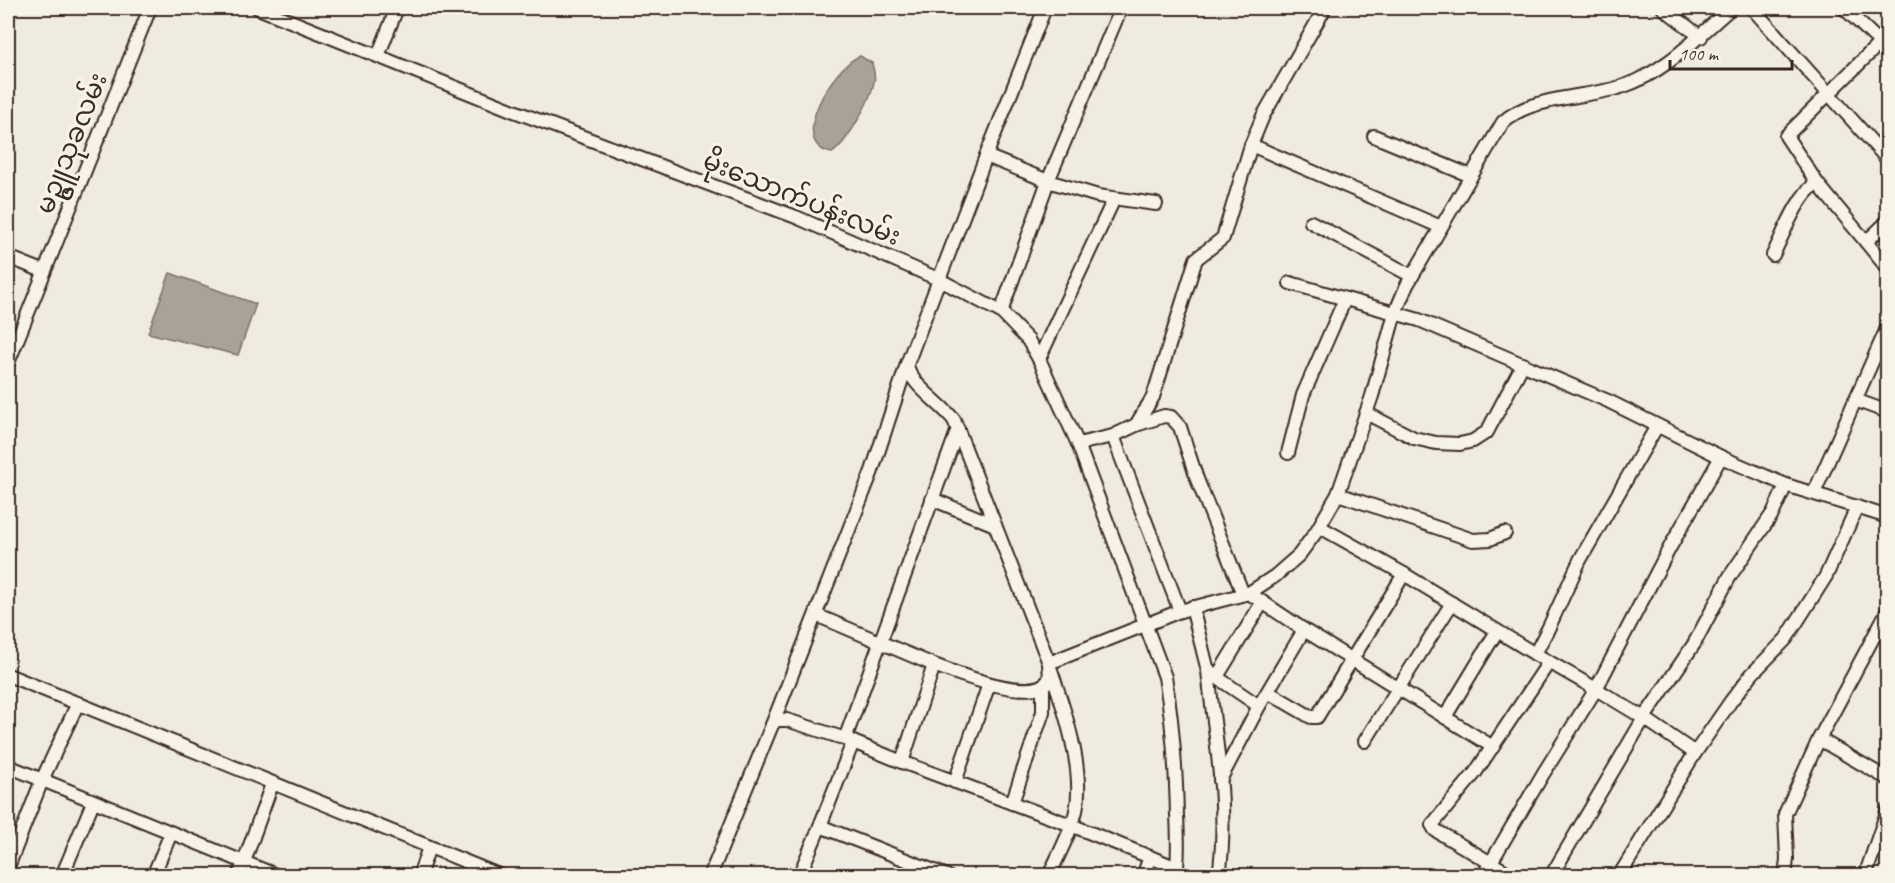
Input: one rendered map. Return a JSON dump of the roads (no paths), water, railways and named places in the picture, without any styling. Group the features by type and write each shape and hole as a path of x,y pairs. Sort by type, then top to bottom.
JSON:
{"street":[{"name":"မဥ္ဇူသုခလမ်း","path":"8,358 150,8"},
{"name":"မိုးသောက်ပန်းလမ်း","path":"258,8 282,12 378,56 514,111 795,217 938,279 1001,312 1028,340 1039,358 1078,444 1164,677 1170,708 1177,792 1177,872"},
{"path":"378,56 396,8"},
{"path":"710,876 872,471 938,279 1045,8"},
{"path":"1001,312 1048,181 1121,8"},
{"path":"1136,424 1153,397 1196,259 1223,238 1251,145 1263,116 1325,8"},
{"path":"1663,8 1701,37"},
{"path":"1048,663 1180,611 1246,593 1275,576 1299,555 1320,527 1338,494 1366,413 1395,313 1412,276 1503,122 1520,109 1624,86 1645,76 1679,55 1731,8"},
{"path":"1752,8 1887,160"},
{"path":"1844,8 1885,43 1829,92 1786,136 1817,183 1887,269"},
{"path":"1374,136 1471,176"},
{"path":"1251,145 1441,227"},
{"path":"986,156 1048,181 1098,196 1156,204"},
{"path":"1773,255 1803,198 1817,183"},
{"path":"1039,358 1114,199"},
{"path":"1866,242 1887,221"},
{"path":"1311,222 1412,276"},
{"path":"8,257 43,271"},
{"path":"1290,283 1419,320 1608,401 1657,426 1689,439 1721,457 1786,485 1887,517"},
{"path":"1288,453 1303,395 1345,298"},
{"path":"1814,493 1887,326"},
{"path":"907,364 908,372 913,379 945,408 954,420 1048,663 1069,727 1076,763 1078,798 1071,825 1049,876"},
{"path":"1366,413 1414,438 1436,443 1460,444 1473,441 1487,432 1523,364"},
{"path":"1856,400 1887,412"},
{"path":"1078,444 1113,436 1136,424 1164,416 1171,417 1180,427 1197,479 1246,593 1493,747"},
{"path":"1534,654 1580,560 1657,426"},
{"path":"799,876 820,825 880,643 958,429"},
{"path":"1113,436 1180,611"},
{"path":"1483,876 1596,688 1669,549 1721,457"},
{"path":"1551,876 1644,718 1694,644 1730,576 1773,513 1786,485"},
{"path":"1338,494 1473,540 1490,539 1505,533"},
{"path":"932,499 995,525"},
{"path":"1619,876 1695,753 1752,674 1786,639 1826,576 1857,507"},
{"path":"1320,527 1404,574 1534,654 1596,688 1695,753"},
{"path":"1268,692 1311,717 1317,717 1404,574"},
{"path":"1210,673 1220,674 1262,603"},
{"path":"1365,741 1452,603"},
{"path":"1192,607 1210,673 1223,826 1220,876"},
{"path":"1785,876 1787,859 1785,814 1819,739 1887,610"},
{"path":"816,615 934,665 989,684 1026,690 1043,685 1049,678 1048,663"},
{"path":"1220,780 1259,706 1304,630"},
{"path":"1445,717 1497,631"},
{"path":"1513,876 1435,830 1432,825 1475,773 1549,662"},
{"path":"902,762 934,665"},
{"path":"1210,673 1259,706"},
{"path":"8,675 501,876"},
{"path":"955,782 989,684"},
{"path":"1012,803 1043,712 1043,685"},
{"path":"8,867 42,780 78,704"},
{"path":"772,725 776,720 787,720 849,740 1071,825 1150,857 1177,872"},
{"path":"1819,739 1887,778"},
{"path":"8,766 278,876"},
{"path":"239,876 272,784"},
{"path":"62,876 93,801"},
{"path":"1864,876 1887,809"},
{"path":"820,825 947,876"},
{"path":"153,876 171,833"},
{"path":"419,876 429,847"},
{"path":"1143,876 1150,857"}]}
